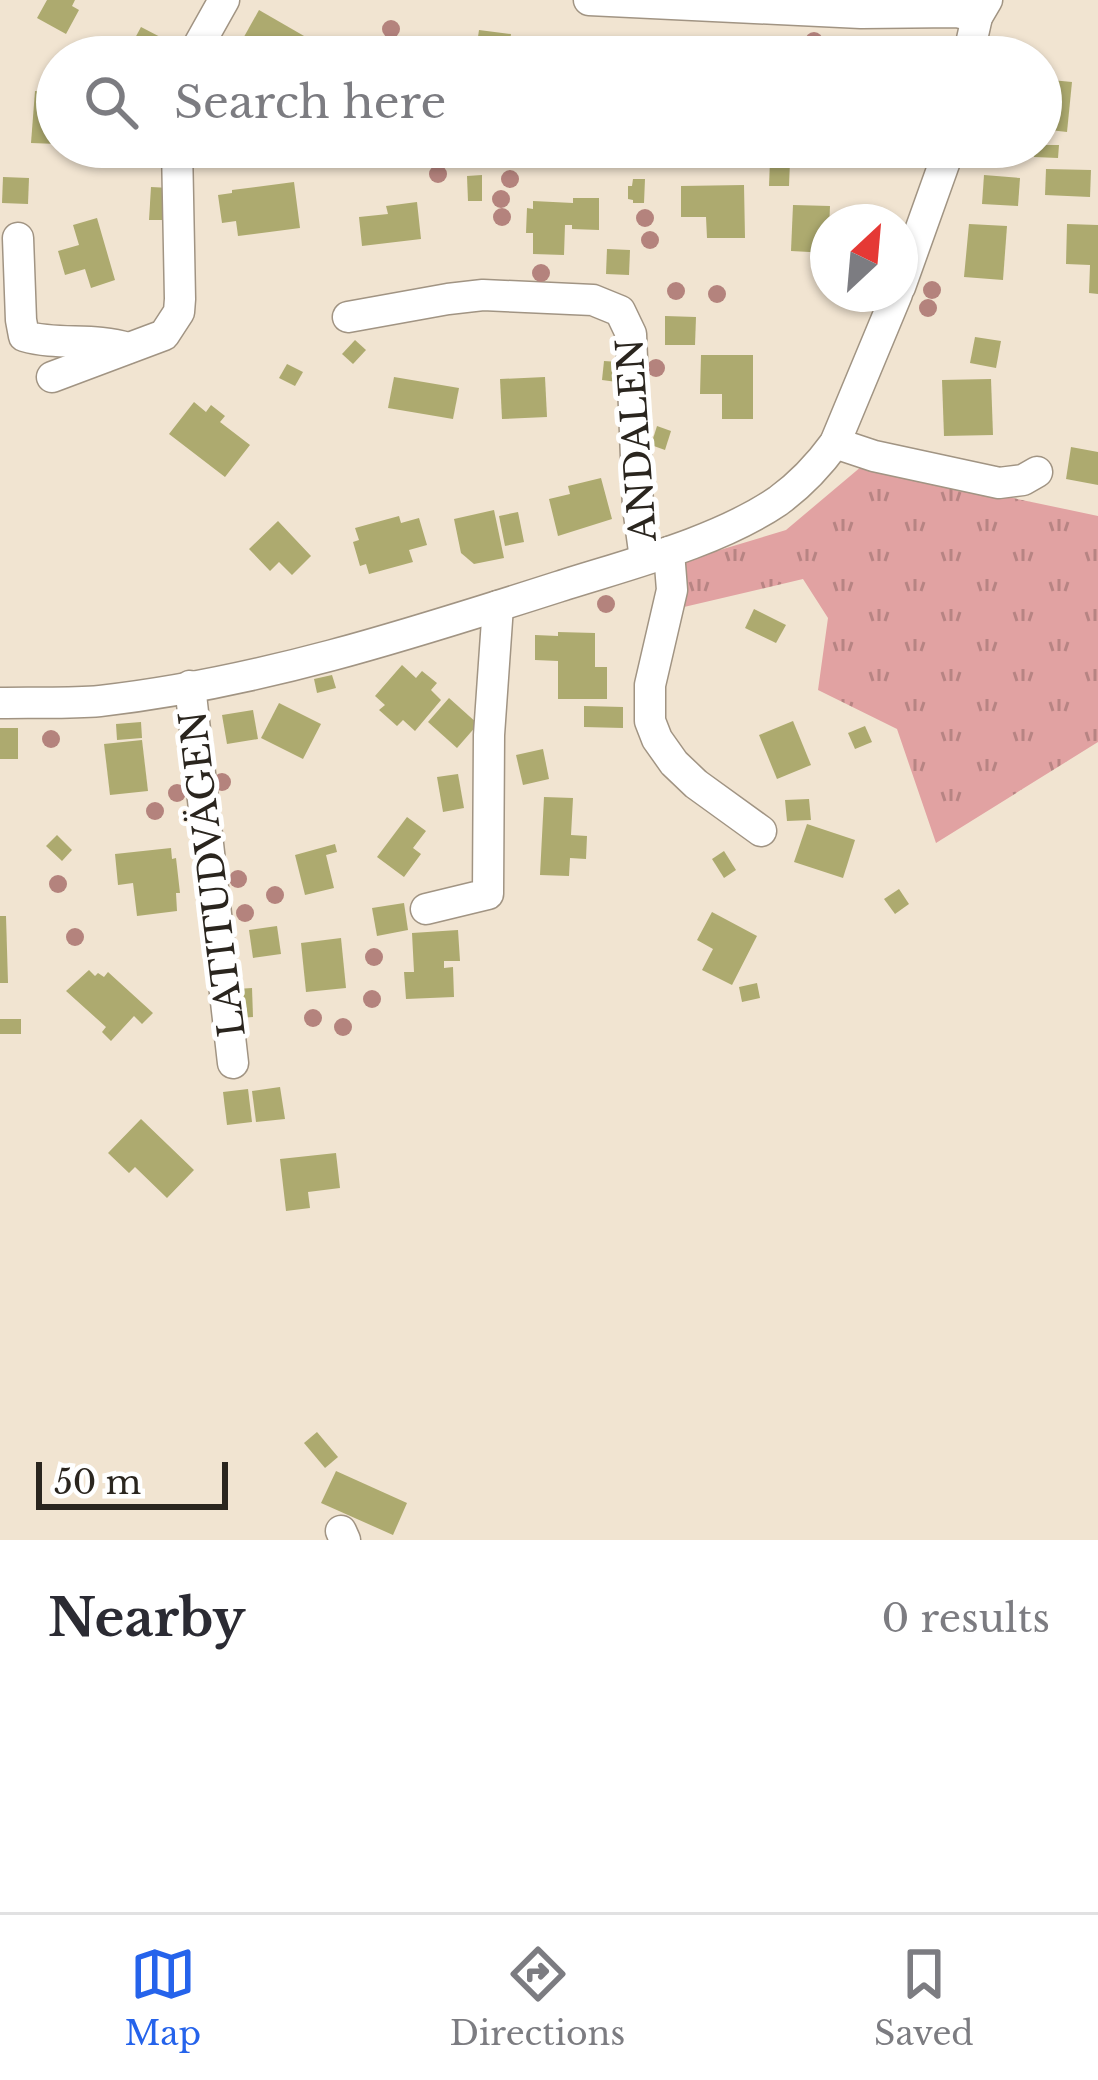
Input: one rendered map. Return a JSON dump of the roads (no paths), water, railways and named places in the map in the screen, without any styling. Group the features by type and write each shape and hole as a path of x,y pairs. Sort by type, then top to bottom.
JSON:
{"street":[{"path":"204,36 224,0"},
{"path":"589,0 957,12 982,8"},
{"path":"52,377 164,335 178,312 177,168"},
{"name":"ANDALEN","path":"918,235 942,168"},
{"path":"18,238 24,336 49,342 111,342 130,349"},
{"name":"ANDALEN","path":"348,317 484,296 593,300 620,311 631,334 640,536 657,556 672,590 650,685 650,722 674,763 761,831"},
{"name":"ANDALEN","path":"0,703 98,701 340,655 657,556 744,520 778,501 820,464 835,443 889,312"},
{"path":"835,443 999,483 1023,480 1037,472"},
{"path":"426,909 488,894 489,735 499,606"},
{"name":"LATITUDVÄGEN","path":"190,686 233,1063"}]}
